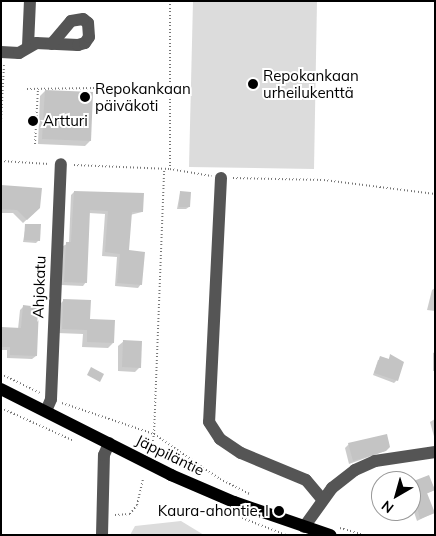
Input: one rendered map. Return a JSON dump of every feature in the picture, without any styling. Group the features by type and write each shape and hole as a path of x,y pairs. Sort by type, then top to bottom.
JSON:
{"main road":[{"name":"Jäppiläntie","path":"1,389 49,405 109,443 171,475 304,527 333,531"}],"street":[{"path":"23,49 30,1"},
{"path":"3,52 52,44"},
{"name":"Ahjokatu","path":"49,405 60,164"},
{"path":"221,178 210,422 220,439 241,453 306,480 322,499"},
{"path":"102,535 104,455 109,443"},
{"path":"304,527 322,499 354,470 375,461 435,452"}],"path":[{"path":"170,1 170,169"},
{"path":"1,122 3,52"},
{"path":"35,144 38,88"},
{"path":"27,89 97,88"},
{"path":"150,454 154,434 164,169"},
{"path":"1,374 49,405 154,434 220,479 253,496"},
{"path":"103,513 130,514 137,505 143,480"},
{"path":"333,531 364,535"}],"shaded area":[{"name":"Repokankaan urheilukenttä","path":"193,1 317,1 314,169 189,167"},
{"path":"181,521 204,535 130,535 135,526"}],"building":[{"path":"45,90 93,92 91,141 42,139"},
{"path":"1,185 42,188 40,208 27,220 17,210 1,209"},
{"path":"74,191 144,193 143,212 132,212 129,250 145,252 142,285 117,283 120,254 105,252 108,211 90,210 87,283 64,282 66,242 71,242"},
{"path":"180,191 191,192 190,207 179,207"},
{"path":"25,224 41,224 40,241 24,240"},
{"path":"63,299 91,300 90,319 115,320 114,343 87,342 87,330 62,329"},
{"path":"23,305 39,307 37,356 10,355 10,347 1,347 1,327 21,328"},
{"path":"123,340 142,341 141,368 122,367"},
{"path":"390,354 404,362 398,381 374,373 380,356 389,359"},
{"path":"91,367 104,374 100,382 87,375"},
{"path":"387,434 390,447 386,451 353,461 348,443"},
{"path":"429,475 435,490 427,493 435,513 421,519 421,478"}],"place":[{"name":"Repokankaan urheilukenttä","path":"253,84"},
{"name":"Repokankaan päiväkoti","path":"85,97"},
{"name":"Artturi","path":"33,121"},
{"name":"Kaura-ahontie, I","path":"279,511"}]}
